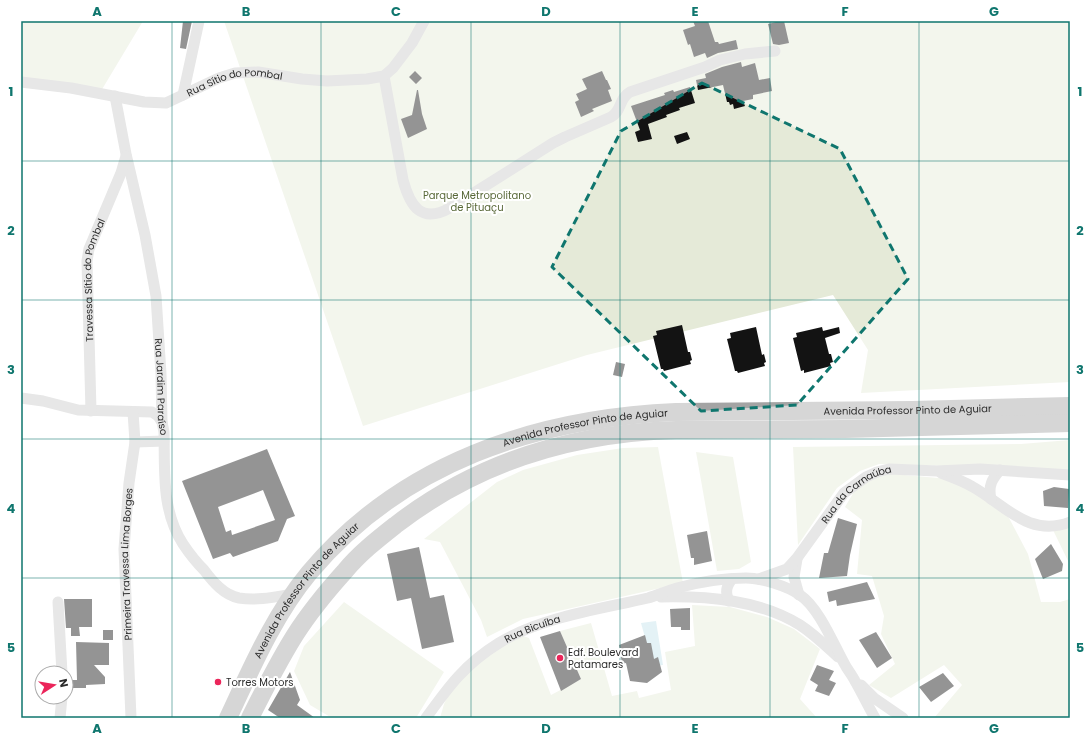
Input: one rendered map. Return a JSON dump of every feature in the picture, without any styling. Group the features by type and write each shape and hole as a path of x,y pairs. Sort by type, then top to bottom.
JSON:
{"main road":[{"name":"Avenida Professor Pinto de Aguiar","path":"228,718 267,638 293,594 308,574 348,532 370,513 395,495 429,475 464,458 499,444 532,433 598,419 638,414 1070,406"},
{"name":"Avenida Professor Pinto de Aguiar","path":"250,718 279,661 296,634 340,576 356,558 386,532 440,495 471,478 537,451 607,435 638,431 898,428 1070,423"}],"street":[{"path":"183,95 199,21"},
{"path":"424,21 401,59 384,76 406,192 418,210 425,214 442,212 450,208 553,143 611,117 616,114 625,95 630,92 705,67 726,58 745,54 775,51"},
{"name":"Rua Sítio do Pombal","path":"21,82 115,96 144,102 166,103 219,78 235,73 258,72 302,79 327,81 353,81 384,76"},
{"name":"Rua Jardim Paraíso","path":"115,96 126,154 145,235 156,296 161,374 162,422 164,432 164,473 168,507 173,524 182,543 207,574 224,591 240,598 267,599 293,594"},
{"name":"Travessa Sítio do Pombal","path":"91,411 88,255 121,173 126,154"},
{"path":"21,398 43,401 78,410 152,412 158,416 162,422"},
{"name":"Primeira Travessa Lima Borges","path":"131,718 124,550 129,482 135,442 134,412"},
{"path":"135,442 164,441"},
{"name":"Rua da Carnaúba","path":"759,579 787,568 797,558 840,499 856,484 877,472 889,470 937,471 980,469 1070,475"},
{"path":"991,499 989,490 991,483 993,477 1000,470"},
{"name":"Rua da Carnaúba","path":"937,471 957,478 968,484 1020,519 1034,524 1054,526 1070,522"},
{"name":"Rua da Carnaúba","path":"797,558 794,577 799,595"},
{"path":"729,601 726,595 726,590 732,579"},
{"name":"Rua Bicuíba","path":"426,718 454,679 468,665 516,633 558,619 651,597 677,588 732,579 759,579 780,586 799,595 820,619 875,718"},
{"name":"Rua Bicuíba","path":"651,597 701,598 729,601 747,604 778,613 800,625 817,637 844,663"},
{"path":"58,602 62,665"},
{"path":"800,625 809,617 810,606"},
{"name":"Rua Bicuíba","path":"855,680 874,698 902,718"},
{"name":"Rua Bicuíba","path":"434,718 437,703"},
{"path":"60,718 61,705"}],"highlighted area":[{"path":"702,83 840,149 908,279 797,405 701,411 552,267 621,131"}],"green space":[{"path":"21,21 143,21 101,91 21,79"},
{"name":"Parque Metropolitano de Pituaçu","path":"224,21 1070,21 1070,382 861,393 868,350 833,295 587,355 363,426"},
{"path":"1070,440 1070,470 879,464 860,471 837,488 798,545 793,447 1021,444"},
{"path":"658,447 683,583 523,619 487,637 481,620 440,542 424,539 497,482 523,470 577,455 623,448"},
{"path":"696,452 733,457 751,562 739,569 717,571"},
{"path":"882,473 972,481 1009,518 1028,554 1041,602 1060,602 1070,599 1070,718 934,718 962,685 944,665 891,698 869,685 895,664 881,634 884,616 872,576 857,574 862,520 845,507 855,490"},
{"path":"1070,523 1070,565 1053,530"},
{"path":"344,602 444,672 416,718 332,718 310,705 294,671 304,646"},
{"path":"692,605 730,607 767,617 794,629 820,649 800,699 817,718 440,718 444,704 462,667 515,633 529,638 551,695 581,679 560,631 591,623 612,696 637,691 639,698 671,690 665,652 695,646"}],"water":[{"path":"656,621 663,665 653,666 641,623"}],"building":[{"path":"183,21 192,21 186,49 180,48"},
{"path":"693,21 708,21 715,42 718,42 719,44 736,40 738,49 718,53 707,58 705,53 694,57 690,44 688,45 683,30 695,26"},
{"path":"784,21 789,43 779,45 773,44 768,24"},
{"path":"741,62 742,67 755,63 759,80 770,78 772,91 753,95 753,99 743,101 745,106 734,109 733,104 730,105 729,102 727,102 723,85 698,90 696,80 706,78 705,74 722,67"},
{"path":"415,71 422,78 416,84 409,77"},
{"path":"602,71 611,89 608,90 612,101 592,109 594,111 581,117 575,102 579,100 576,94 587,89 582,79"},
{"path":"690,87 695,103 679,108 680,110 666,115 667,117 648,124 652,139 638,142 635,132 640,130 631,106 665,95 664,93 673,90 674,92"},
{"path":"417,90 427,129 408,138 401,119 412,115"},
{"path":"687,132 690,139 677,144 674,136"},
{"path":"682,325 688,352 690,352 692,360 690,361 691,364 664,371 661,369 653,336 657,335 656,331"},
{"path":"756,327 762,355 764,354 766,362 764,363 765,366 738,373 735,371 727,339 731,338 730,333"},
{"path":"822,327 823,331 839,327 840,333 825,338 829,354 831,354 833,362 830,363 831,366 804,373 804,370 801,371 793,338 797,337 796,333"},
{"path":"616,362 625,364 622,377 613,375"},
{"path":"267,449 295,516 287,519 278,541 233,557 230,553 213,559 182,481","holes":["263,490 275,520 232,535 231,530 226,532 218,507"]},
{"path":"1054,487 1069,489 1068,508 1044,506 1043,491"},
{"path":"838,518 857,524 847,576 819,578 824,553 828,553"},
{"path":"707,531 712,561 694,565 694,558 691,558 687,535"},
{"path":"1051,544 1063,564 1062,571 1043,579 1035,559"},
{"path":"419,547 430,598 444,595 454,642 422,649 411,598 397,601 387,554"},
{"path":"867,582 875,599 837,606 836,600 829,602 827,592"},
{"path":"64,599 92,599 92,627 79,627 80,636 71,636 71,628 66,628"},
{"path":"690,608 690,630 681,630 681,627 671,627 670,609"},
{"path":"103,630 113,630 113,640 103,640"},
{"name":"Edf. Boulevard Patamares","path":"560,631 581,679 561,691 540,637"},
{"path":"876,632 892,658 877,668 859,640"},
{"path":"645,635 647,643 651,643 654,659 658,657 662,672 647,683 630,681 626,663 622,664 619,645"},
{"path":"76,642 109,643 109,665 94,665 105,677 105,684 86,685 86,688 74,688 74,680 77,680"},
{"path":"817,665 834,671 829,680 836,683 829,696 815,691 818,685 810,680"},
{"path":"290,672 300,700 297,705 315,718 280,718 268,710"},
{"path":"943,673 954,686 931,702 919,687"}],"place":[{"name":"Edf. Boulevard Patamares","path":"560,658"},
{"name":"Torres Motors","path":"218,682"}]}
